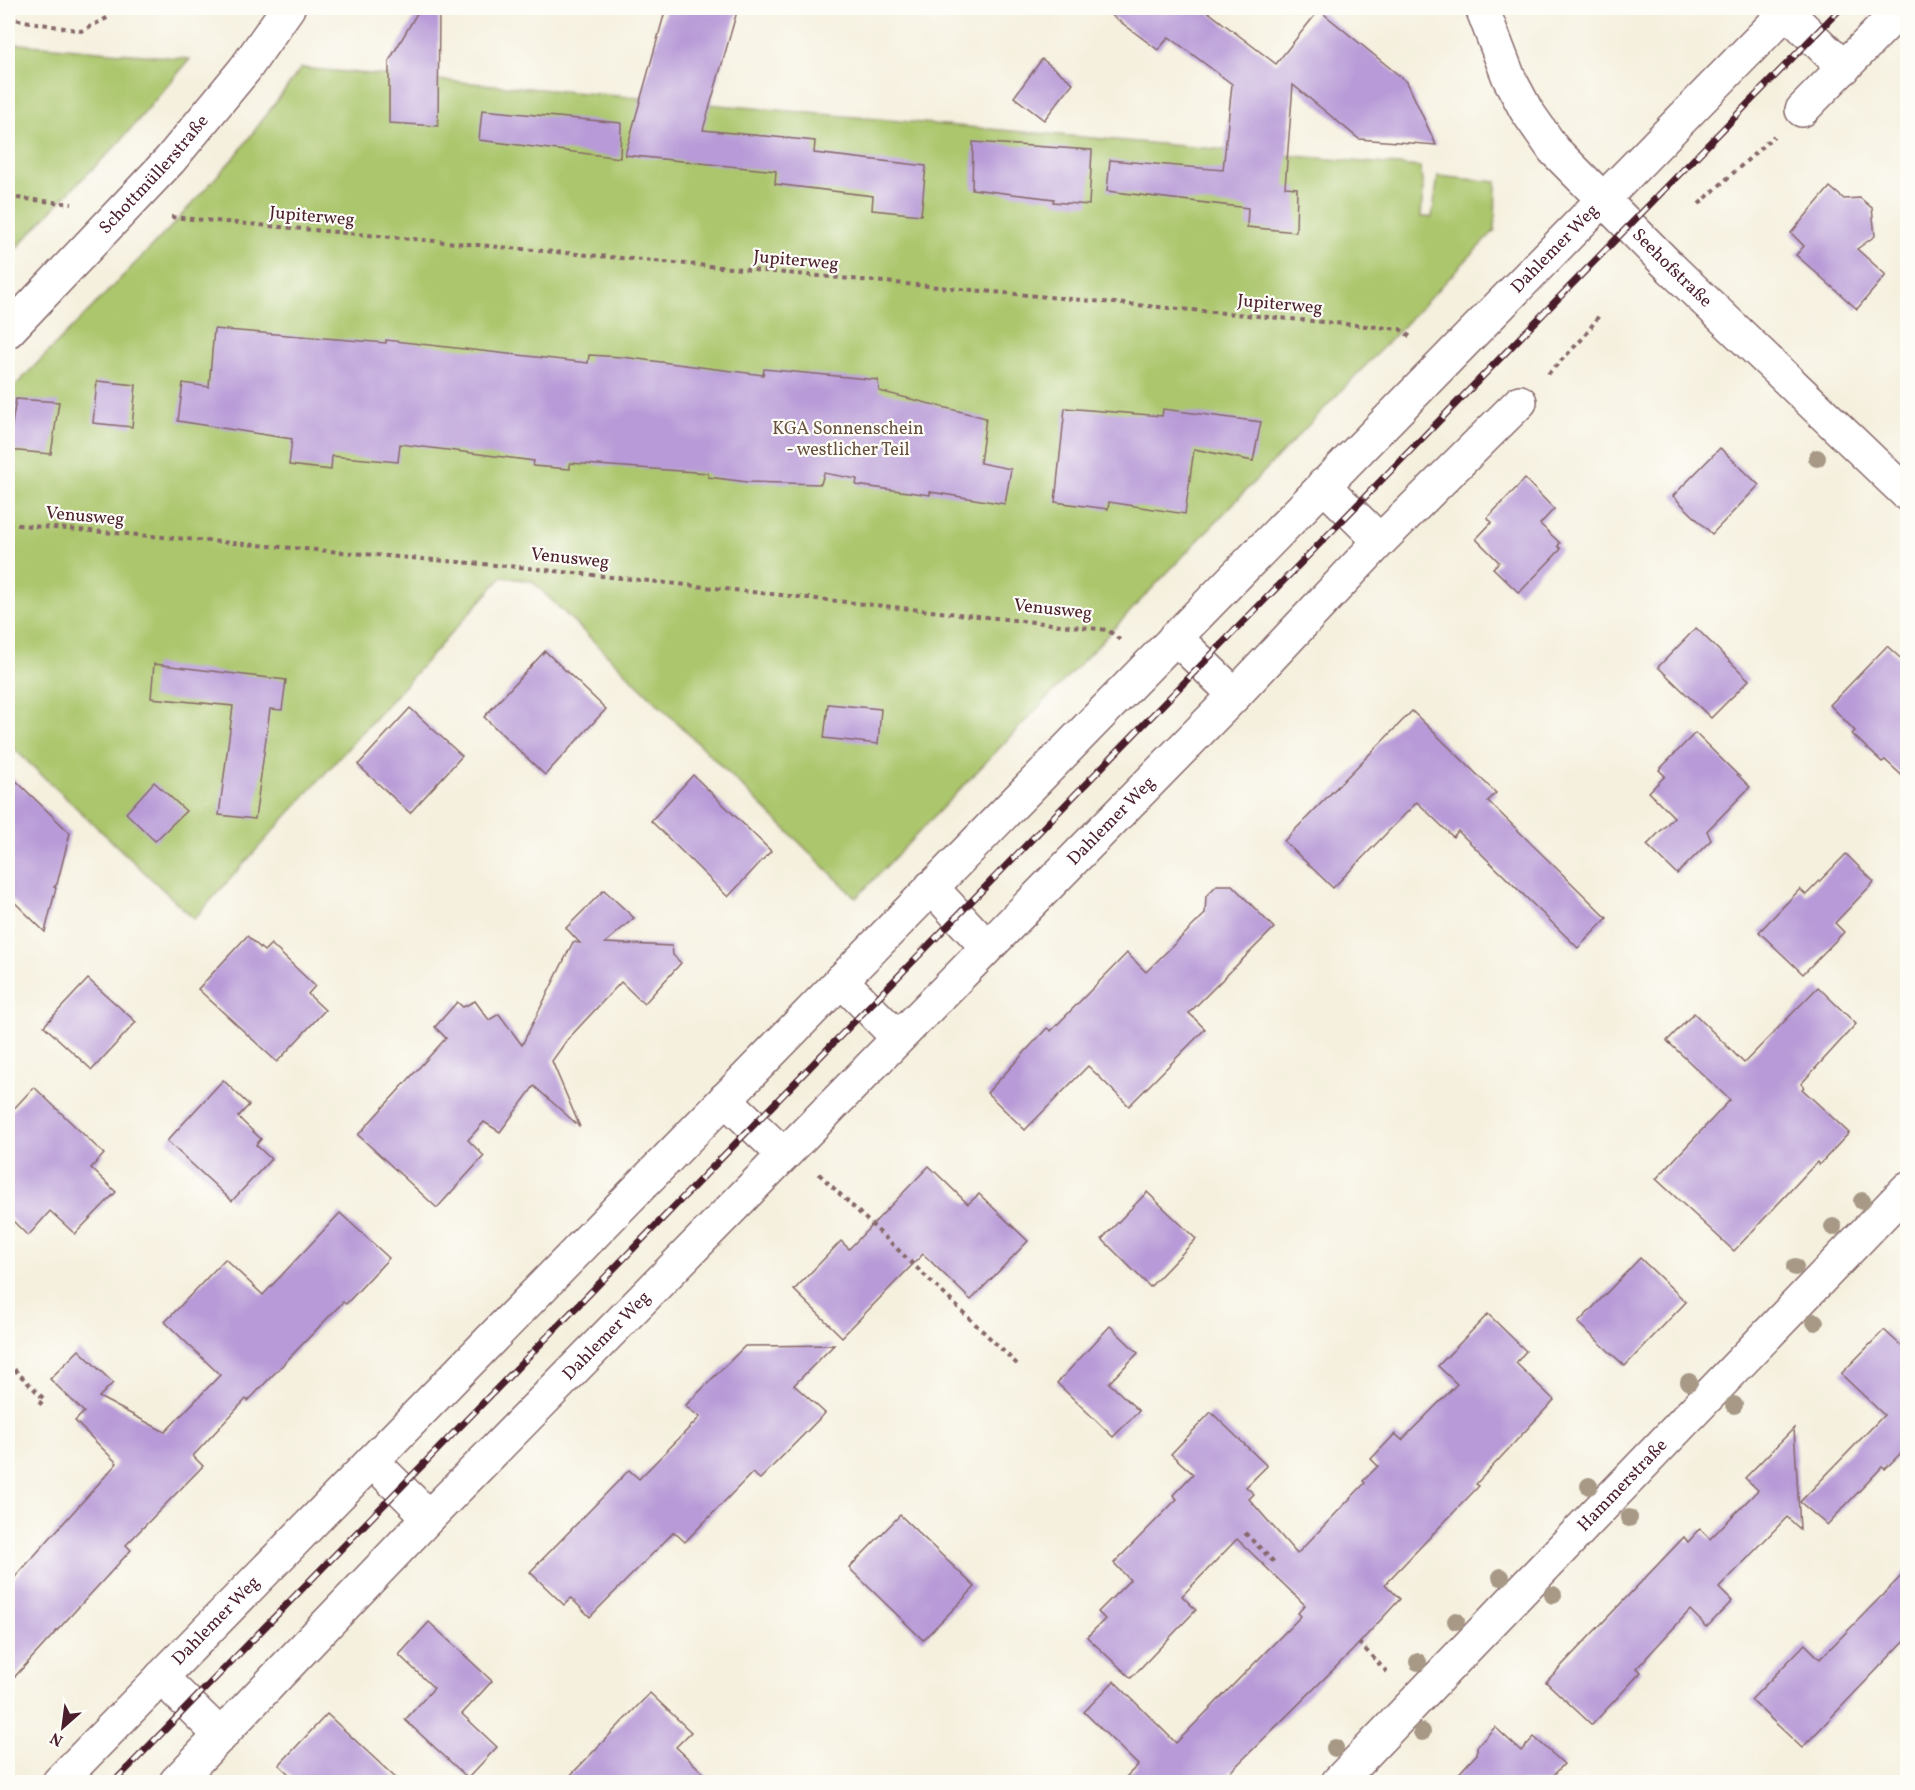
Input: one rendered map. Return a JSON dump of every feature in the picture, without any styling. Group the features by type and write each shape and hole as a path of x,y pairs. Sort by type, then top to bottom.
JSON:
{"street":[{"name":"Schottmüllerstraße","path":"8,331 171,160 245,69 288,8"},
{"name":"Seehofstraße","path":"1482,8 1504,67 1526,110 1554,150 1671,268 1908,495"},
{"path":"1802,110 1902,8"},
{"name":"Dahlemer Weg","path":"59,1782 1788,9 1844,68"},
{"name":"Dahlemer Weg","path":"176,1782 429,1517 1235,695 1380,541 1520,402"},
{"path":"1323,485 1380,541"},
{"path":"1175,637 1235,695"},
{"path":"931,888 987,947"},
{"path":"841,980 898,1038"},
{"path":"725,1099 787,1150"},
{"name":"Hammerstraße","path":"1338,1782 1908,1188"},
{"path":"372,1461 429,1517"},
{"name":"Dahlemer Weg","path":"161,1677 221,1736"}],"path":[{"path":"8,18 81,31 109,17"},
{"path":"1698,204 1802,110"},
{"path":"8,197 77,204"},
{"name":"Jupiterweg","path":"170,217 1400,329 1415,341"},
{"path":"1520,402 1584,337 1600,314"},
{"name":"Venusweg","path":"8,524 518,567 1096,628 1108,630 1123,643"},
{"path":"787,1150 1018,1365"},
{"path":"8,1363 44,1399 39,1405"},
{"path":"1245,1533 1276,1564"},
{"path":"1359,1643 1392,1676"}],"green space":[{"path":"8,43 190,59 117,145 8,257"},
{"name":"KGA Sonnenschein - westlicher Teil","path":"301,68 1420,167 1423,189 1421,217 1432,217 1438,176 1496,182 1495,230 856,898 532,581 502,577 194,919 8,743 8,393 169,229 238,153"}],"building":[{"path":"420,8 439,8 438,126 389,123 389,61"},
{"path":"666,8 738,8 703,130 815,141 814,153 926,166 921,215 872,210 873,196 775,184 776,171 625,155"},
{"path":"1102,8 1203,8 1276,64 1319,10 1407,82 1436,145 1359,139 1293,85 1285,187 1297,188 1296,232 1247,227 1248,208 1107,191 1110,160 1223,170 1232,84 1169,37 1158,50"},
{"path":"1042,59 1073,83 1044,120 1014,97"},
{"path":"482,110 621,123 620,158 479,140"},
{"path":"973,142 1092,150 1089,205 1053,202 1054,199 972,189"},
{"path":"1830,187 1844,199 1860,198 1872,208 1875,236 1857,249 1886,275 1857,309 1796,255 1804,246 1791,233"},
{"path":"214,329 386,343 386,340 588,363 589,355 763,375 764,369 878,380 879,391 986,418 980,463 1011,469 1005,504 930,492 930,495 856,485 857,479 824,473 821,484 747,482 708,477 708,473 570,463 570,469 533,466 534,461 400,444 398,462 332,456 331,470 289,465 292,439 178,421 183,383 209,387"},
{"path":"97,381 136,385 132,427 93,423"},
{"path":"16,399 59,402 51,454 8,450"},
{"path":"1065,408 1162,416 1163,409 1261,422 1253,461 1194,449 1185,514 1109,502 1108,509 1055,502"},
{"path":"1720,448 1759,485 1712,534 1673,496"},
{"path":"1525,479 1554,509 1540,524 1560,543 1558,546 1561,549 1519,593 1493,568 1499,562 1476,539 1492,522 1487,518"},
{"path":"1696,628 1749,680 1711,718 1658,667"},
{"path":"1887,646 1908,665 1908,781 1885,760 1882,762 1852,734 1855,731 1830,705"},
{"path":"545,651 606,709 545,775 484,717"},
{"path":"154,664 286,680 282,710 270,709 255,819 219,815 233,706 151,698"},
{"path":"828,704 881,709 878,744 824,738"},
{"path":"410,708 462,756 410,813 358,765"},
{"path":"1412,711 1496,793 1488,801 1607,918 1578,948 1458,831 1453,837 1417,802 1333,888 1284,841"},
{"path":"1695,733 1750,787 1707,831 1711,840 1677,874 1647,845 1674,817 1649,792 1665,776 1659,770"},
{"path":"8,773 70,833 57,884 54,887 56,888 45,932 8,896"},
{"path":"693,775 771,851 728,897 651,821"},
{"path":"154,782 186,811 155,841 126,813"},
{"path":"1846,854 1874,882 1835,923 1844,932 1803,974 1759,932 1800,889 1806,895"},
{"path":"1217,885 1232,885 1274,928 1189,1013 1205,1029 1129,1106 1088,1066 1025,1130 987,1093 1047,1028 1051,1031 1127,953 1146,972 1205,914 1206,896"},
{"path":"604,890 634,918 605,943 672,946 673,955 681,963 644,1004 621,982 567,1040 552,1061 580,1127 534,1086 500,1132 484,1122 468,1140 484,1156 437,1208 358,1135 446,1038 435,1027 457,1002 463,1007 475,1001 489,1020 499,1014 522,1045 573,942 580,943 566,928"},
{"path":"247,936 264,951 271,944 315,986 308,994 325,1010 277,1062 198,989"},
{"path":"88,979 136,1022 92,1070 44,1026"},
{"path":"1818,987 1856,1024 1801,1084 1804,1087 1802,1089 1849,1133 1819,1165 1817,1162 1734,1251 1656,1179 1730,1100 1667,1041 1694,1013 1744,1063"},
{"path":"223,1080 249,1105 238,1117 261,1139 256,1145 271,1159 232,1201 167,1141"},
{"path":"34,1087 104,1154 91,1168 116,1192 75,1234 50,1211 28,1236 8,1216 8,1115"},
{"path":"929,1166 968,1204 979,1194 1028,1241 971,1300 923,1254 842,1337 794,1290 841,1241 849,1249"},
{"path":"1147,1192 1196,1239 1150,1287 1102,1239"},
{"path":"340,1213 389,1258 346,1304 343,1302 248,1401 246,1399 193,1456 203,1466 126,1545 131,1550 8,1684 8,1585 117,1463 75,1421 84,1412 50,1379 79,1350 113,1383 99,1397 165,1432 220,1375 165,1322 225,1259 263,1295"},
{"path":"1640,1258 1686,1302 1625,1366 1578,1323"},
{"path":"1488,1314 1526,1351 1516,1363 1554,1400 1476,1484 1479,1486 1385,1584 1400,1599 1353,1650 1220,1782 1121,1782 1138,1765 1084,1712 1114,1681 1176,1743 1301,1616 1298,1613 1305,1605 1237,1539 1182,1596 1196,1610 1131,1678 1087,1637 1105,1619 1098,1612 1130,1580 1114,1563 1177,1499 1173,1495 1193,1474 1171,1454 1211,1412 1267,1466 1246,1487 1254,1494 1249,1499 1297,1554 1365,1483 1363,1481 1378,1466 1371,1459 1395,1434 1402,1440 1457,1384 1438,1366"},
{"path":"1110,1326 1138,1353 1109,1383 1139,1411 1113,1437 1057,1383"},
{"path":"1884,1330 1908,1352 1908,1446 1885,1469 1882,1467 1827,1525 1800,1502 1884,1415 1841,1374"},
{"path":"834,1345 794,1385 825,1413 760,1479 752,1473 685,1542 674,1532 590,1617 571,1598 564,1605 530,1572 629,1470 639,1479 700,1417 685,1406 745,1346"},
{"path":"1794,1428 1800,1529 1787,1517 1719,1588 1732,1601 1707,1627 1690,1610 1637,1668 1641,1672 1592,1725 1546,1682 1684,1537 1688,1542 1700,1529 1710,1539 1758,1490 1745,1478"},
{"path":"900,1515 975,1587 923,1640 849,1568"},
{"path":"1908,1569 1908,1637 1802,1748 1751,1700 1805,1644 1820,1659"},
{"path":"429,1622 492,1681 462,1714 497,1747 468,1778 405,1720 434,1688 399,1655"},
{"path":"650,1693 691,1732 676,1747 713,1782 564,1782"},
{"path":"327,1714 400,1782 298,1782 279,1765"},
{"path":"1495,1727 1521,1751 1534,1737 1564,1764 1551,1778 1555,1782 1451,1782 1477,1754 1477,1747"}],"railway":[{"path":"114,1782 1841,8"}]}
